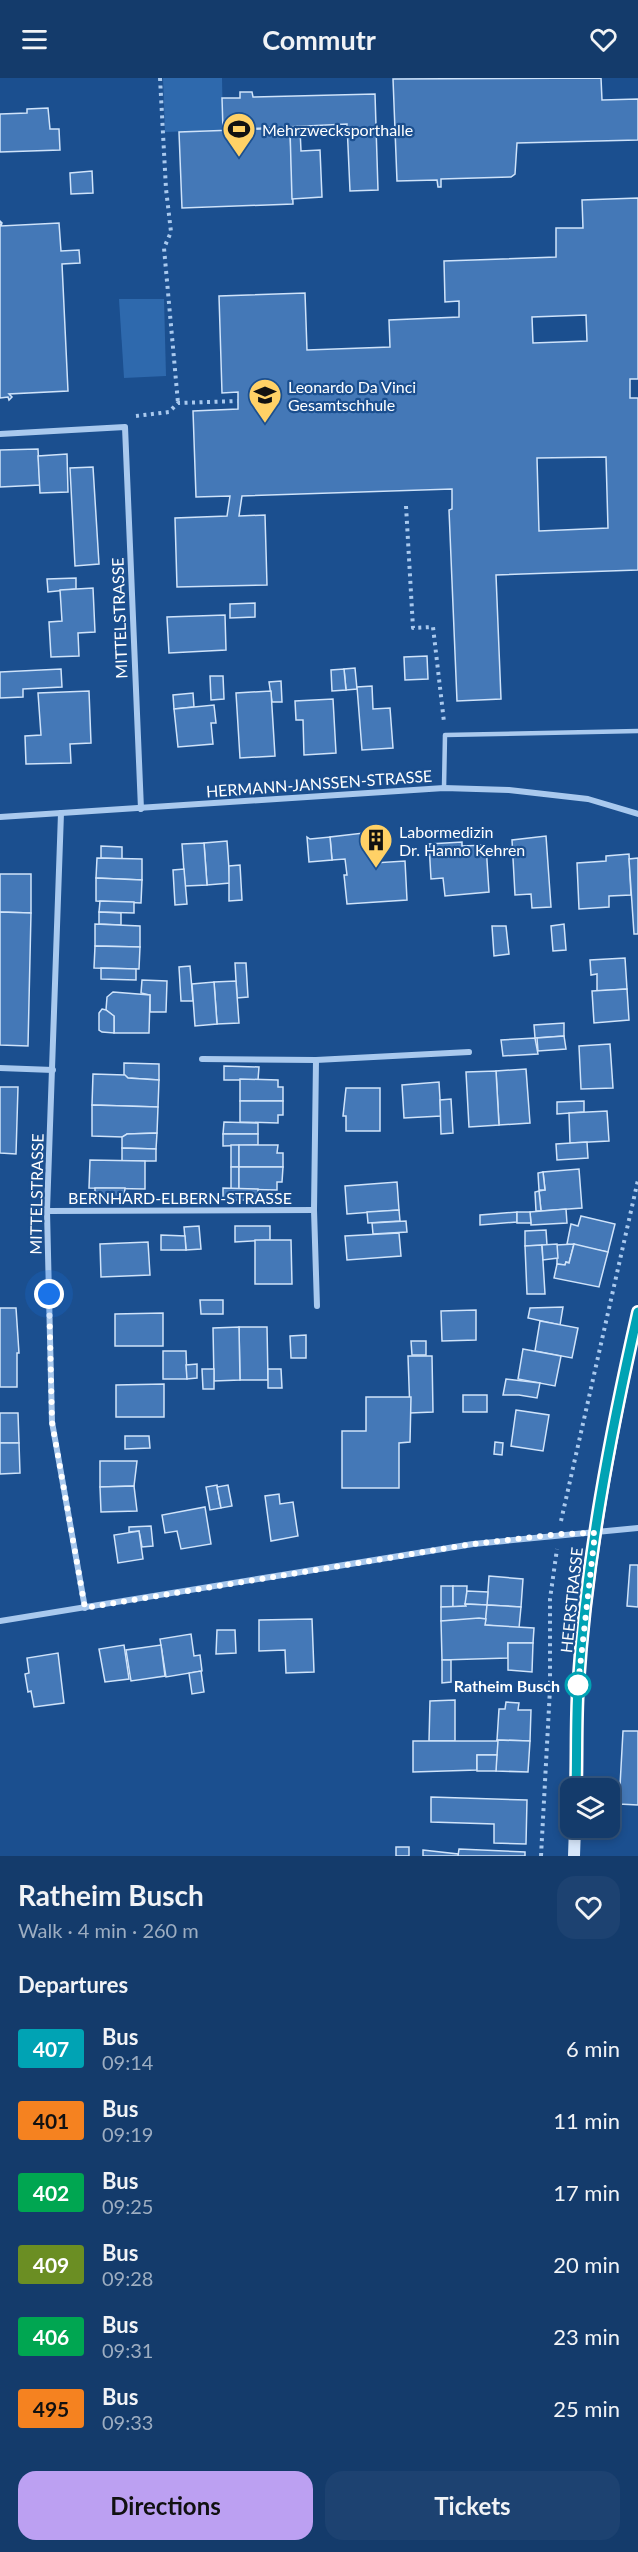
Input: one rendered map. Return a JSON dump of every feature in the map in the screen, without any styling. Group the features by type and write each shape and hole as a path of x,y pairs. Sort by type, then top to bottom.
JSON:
{"main road":[{"name":"HEERSTRASSE","path":"576,1778 578,1686 595,1533 616,1412 638,1312"},
{"path":"574,1856 575,1838"}],"street":[{"path":"0,434 125,427"},
{"name":"MITTELSTRASSE","path":"125,427 141,809"},
{"name":"HERMANN-JANSSEN-STRASSE","path":"0,817 444,788 509,790 588,799 638,814"},
{"name":"MITTELSTRASSE","path":"61,813 47,1210 52,1422 85,1608"},
{"path":"202,1059 316,1060 469,1052"},
{"name":"BERNHARD-ELBERN-STRASSE","path":"316,1060 314,1210 317,1306"},
{"path":"0,1068 53,1070"},
{"name":"BERNHARD-ELBERN-STRASSE","path":"47,1210 314,1210"},
{"path":"0,1621 473,1544 638,1528"}],"lane":[{"path":"444,788 445,735 638,731"}],"path":[{"path":"160,78 166,189 171,232 164,248 178,403"},
{"path":"125,427 137,415 169,412 178,403 238,401"},
{"path":"406,506 413,628 433,627 445,735"}],"shaded area":[{"path":"163,78 222,78 223,130 165,132"},
{"path":"119,299 164,299 166,376 124,378"}],"building":[{"path":"601,78 602,100 638,99 638,140 517,143 515,174 511,177 441,179 441,187 438,187 437,180 397,181 393,79"},
{"path":"240,92 252,92 253,97 375,94 378,190 350,191 347,124 223,130 222,98 240,98"},
{"path":"48,108 50,129 59,129 60,150 0,152 0,114 27,113 27,109"},
{"path":"290,128 293,204 182,208 179,132"},
{"path":"300,129 301,151 320,150 322,197 292,199 290,130"},
{"path":"92,171 93,193 71,194 70,173"},
{"path":"638,198 638,379 630,379 630,398 638,398 638,570 496,575 501,699 457,701 449,510 452,509 452,489 242,496 239,516 265,515 267,585 177,587 175,518 227,516 230,496 196,497 193,411 238,409 238,392 222,393 219,296 305,293 307,350 390,347 389,320 459,317 459,301 445,302 444,261 556,257 556,228 583,228 582,200","holes":["586,315 587,341 533,343 532,317","606,457 608,528 539,531 537,458"]},
{"path":"0,221 1,226 59,223 61,251 79,250 80,263 62,264 68,391 9,394 12,397 9,400 8,397 0,398"},
{"path":"38,449 40,485 0,487 0,450"},
{"path":"67,454 68,492 40,493 38,456"},
{"path":"93,467 99,564 75,566 70,468"},
{"path":"76,578 76,589 48,592 47,579"},
{"path":"93,588 95,632 78,633 79,656 51,657 49,622 62,621 60,590"},
{"path":"255,603 255,617 230,618 230,604"},
{"path":"225,615 226,650 169,653 167,617"},
{"path":"427,656 428,679 405,680 404,657"},
{"path":"355,668 357,689 346,690 344,669"},
{"path":"61,669 62,687 23,689 23,697 0,698 0,672"},
{"path":"344,669 346,690 332,691 331,670"},
{"path":"210,676 223,676 224,699 211,700"},
{"path":"281,681 282,702 272,702 269,682"},
{"path":"372,686 373,709 390,708 393,748 362,750 357,687"},
{"path":"89,691 91,743 70,744 71,763 26,764 25,736 41,735 38,693"},
{"path":"271,691 275,756 240,758 236,693"},
{"path":"193,693 194,707 174,709 173,695"},
{"path":"333,699 336,753 304,755 303,720 296,720 295,701"},
{"path":"214,705 216,723 211,723 213,744 178,747 174,709"},
{"name":"Labormedizin Dr. Hanno Kehren","path":"372,832 374,863 405,861 407,900 347,904 345,859 332,860 330,837"},
{"path":"546,836 551,907 532,908 531,894 515,895 512,840"},
{"path":"307,837 310,839 330,837 332,860 309,862"},
{"path":"227,841 230,883 207,885 204,843"},
{"path":"462,842 462,846 486,845 489,892 445,896 443,878 431,879 429,844"},
{"path":"204,843 207,885 185,886 182,844"},
{"path":"101,846 122,847 122,859 101,858"},
{"path":"629,854 631,895 609,896 609,907 579,909 577,863 606,861 606,856"},
{"path":"97,858 142,859 142,880 96,878"},
{"path":"638,858 638,934 634,934 629,859"},
{"path":"240,865 242,900 229,901 229,866"},
{"path":"184,869 187,904 175,905 173,870"},
{"path":"0,874 31,874 31,913 0,912"},
{"path":"96,878 142,880 141,903 96,901"},
{"path":"100,901 134,902 134,913 99,912"},
{"path":"0,912 31,913 28,1046 0,1045"},
{"path":"99,912 121,913 121,925 99,924"},
{"path":"95,924 140,926 140,947 95,946"},
{"path":"564,924 566,950 553,951 551,926"},
{"path":"492,926 506,926 509,954 494,956"},
{"path":"95,946 140,947 139,969 94,968"},
{"path":"625,958 627,989 597,991 597,974 591,975 590,960"},
{"path":"235,963 246,963 248,997 237,998"},
{"path":"190,966 193,1001 181,1001 179,967"},
{"path":"101,968 136,969 136,980 101,979"},
{"path":"142,980 167,981 166,1012 150,1012 150,995 141,993"},
{"path":"236,981 239,1023 217,1024 214,982"},
{"path":"214,982 217,1024 195,1026 192,984"},
{"path":"627,989 629,1020 594,1023 592,991"},
{"path":"113,992 150,995 149,1033 114,1033 114,1016 106,1010 107,997"},
{"path":"102,1009 114,1016 114,1033 99,1030 99,1013"},
{"path":"564,1023 564,1036 535,1038 534,1025"},
{"path":"564,1036 566,1049 538,1051 537,1038"},
{"path":"535,1038 538,1054 503,1056 501,1040"},
{"path":"610,1044 613,1088 581,1089 579,1046"},
{"path":"124,1063 159,1064 159,1080 128,1078 124,1075"},
{"path":"224,1066 259,1067 258,1080 224,1080"},
{"path":"526,1069 530,1123 499,1125 496,1071"},
{"path":"496,1071 499,1125 469,1127 466,1072"},
{"path":"93,1074 125,1075 128,1078 159,1080 158,1107 92,1105"},
{"path":"240,1079 278,1080 278,1087 283,1087 283,1101 240,1101"},
{"path":"439,1082 441,1116 404,1118 402,1085"},
{"path":"0,1087 18,1087 16,1154 0,1153"},
{"path":"346,1088 380,1088 380,1131 346,1131 346,1116 343,1116"},
{"path":"451,1099 453,1133 441,1134 440,1100"},
{"path":"240,1101 283,1101 283,1115 278,1115 278,1123 240,1122"},
{"path":"584,1101 584,1112 557,1114 557,1102"},
{"path":"92,1105 158,1107 157,1133 127,1134 123,1137 92,1136"},
{"path":"607,1111 609,1141 570,1143 569,1113"},
{"path":"224,1122 258,1123 258,1134 223,1134"},
{"path":"157,1133 156,1149 122,1148 122,1137 127,1134"},
{"path":"223,1134 258,1134 258,1145 223,1146"},
{"path":"587,1142 588,1158 557,1160 556,1144"},
{"path":"231,1145 239,1145 239,1167 231,1167"},
{"path":"239,1145 278,1145 277,1153 283,1153 283,1167 239,1167"},
{"path":"122,1148 156,1149 156,1161 122,1161"},
{"path":"90,1160 145,1161 145,1189 89,1188"},
{"path":"231,1167 239,1167 239,1189 231,1189"},
{"path":"239,1167 283,1167 282,1182 277,1182 277,1190 239,1189"},
{"path":"579,1169 582,1208 541,1211 539,1191 545,1190 543,1172"},
{"path":"543,1172 545,1190 539,1190 538,1173"},
{"path":"397,1182 399,1210 347,1214 345,1186"},
{"path":"95,1188 125,1188 124,1200 95,1200"},
{"path":"223,1188 258,1189 258,1200 223,1200"},
{"path":"539,1191 541,1211 536,1211 535,1192"},
{"path":"566,1209 567,1223 531,1225 530,1212"},
{"path":"399,1210 400,1221 368,1223 367,1212"},
{"path":"517,1212 517,1222 480,1225 480,1215"},
{"path":"517,1212 530,1212 531,1223 517,1223"},
{"path":"581,1216 615,1224 608,1252 567,1244 571,1224 578,1226"},
{"path":"406,1221 407,1232 373,1234 372,1223"},
{"path":"199,1226 201,1249 186,1250 184,1227"},
{"path":"235,1226 270,1226 270,1240 235,1242"},
{"path":"546,1230 547,1245 525,1246 525,1231"},
{"path":"399,1233 401,1256 347,1260 345,1236"},
{"path":"161,1235 185,1236 186,1250 161,1250"},
{"path":"255,1240 291,1240 292,1284 255,1284"},
{"path":"148,1242 150,1275 101,1277 100,1244"},
{"path":"557,1244 558,1258 543,1260 542,1245"},
{"path":"574,1244 569,1263 557,1264 557,1245"},
{"path":"574,1244 608,1252 599,1287 554,1278 557,1264 569,1263"},
{"path":"542,1245 545,1294 527,1294 525,1246"},
{"path":"200,1300 223,1300 223,1314 201,1314"},
{"path":"563,1307 560,1325 528,1318 530,1308"},
{"path":"0,1308 16,1308 19,1353 17,1353 17,1387 0,1387"},
{"path":"476,1310 476,1340 442,1341 441,1311"},
{"path":"163,1313 163,1346 115,1346 115,1314"},
{"path":"540,1321 578,1328 572,1358 535,1351"},
{"path":"239,1327 267,1327 268,1380 240,1380"},
{"path":"239,1327 240,1380 214,1381 213,1328"},
{"path":"306,1335 306,1358 291,1358 290,1336"},
{"path":"411,1341 426,1341 426,1355 412,1355"},
{"path":"523,1349 561,1356 555,1386 518,1379"},
{"path":"163,1351 186,1351 187,1379 163,1379"},
{"path":"408,1356 432,1356 433,1412 410,1413"},
{"path":"197,1364 197,1378 187,1379 186,1365"},
{"path":"202,1369 214,1369 214,1389 203,1389"},
{"path":"268,1369 281,1369 282,1388 268,1388"},
{"path":"506,1379 540,1383 537,1398 503,1395"},
{"path":"164,1384 164,1417 116,1417 116,1385"},
{"path":"463,1395 487,1395 487,1412 463,1412"},
{"path":"366,1397 411,1397 410,1442 399,1443 399,1488 342,1488 342,1431 366,1431"},
{"path":"516,1410 549,1415 543,1451 511,1446"},
{"path":"0,1413 18,1413 19,1443 0,1443"},
{"path":"125,1436 149,1436 150,1448 125,1449"},
{"path":"495,1442 503,1443 502,1455 494,1454"},
{"path":"0,1443 19,1443 20,1473 0,1474"},
{"path":"100,1461 137,1461 134,1486 100,1487"},
{"path":"217,1485 221,1508 210,1510 206,1487"},
{"path":"228,1485 232,1506 221,1508 217,1487"},
{"path":"134,1486 137,1511 101,1512 100,1487"},
{"path":"279,1494 280,1504 293,1502 298,1536 271,1541 265,1496"},
{"path":"205,1507 211,1544 181,1549 177,1531 165,1533 162,1515"},
{"path":"151,1526 153,1546 142,1547 139,1531 129,1532 129,1527"},
{"path":"139,1531 143,1559 118,1563 114,1535"},
{"path":"630,1565 638,1565 638,1607 627,1606"},
{"path":"489,1576 523,1579 521,1607 487,1605"},
{"path":"441,1586 453,1586 453,1607 441,1607"},
{"path":"453,1586 467,1586 466,1606 453,1607"},
{"path":"467,1591 488,1592 487,1605 465,1604"},
{"path":"465,1604 487,1605 486,1619 441,1621 441,1607 466,1606"},
{"path":"487,1605 521,1607 519,1628 485,1625"},
{"path":"312,1619 314,1672 286,1673 285,1650 259,1651 259,1620"},
{"path":"486,1619 485,1625 534,1628 533,1643 508,1643 508,1658 442,1660 441,1621"},
{"path":"217,1630 235,1630 236,1653 216,1654"},
{"path":"191,1634 194,1656 200,1655 202,1671 166,1677 160,1639"},
{"path":"508,1643 533,1643 532,1672 508,1670"},
{"path":"124,1645 129,1679 105,1682 99,1649"},
{"path":"161,1645 165,1676 131,1681 126,1650"},
{"path":"58,1653 64,1703 34,1707 31,1691 28,1692 25,1674 29,1673 27,1658"},
{"path":"442,1660 451,1660 451,1682 442,1683"},
{"path":"201,1671 204,1692 192,1694 189,1673"},
{"path":"455,1700 455,1741 429,1741 430,1701"},
{"path":"506,1702 519,1703 518,1710 531,1710 530,1741 497,1740 499,1709 505,1709"},
{"path":"623,1731 638,1731 638,1805 620,1804"},
{"path":"497,1740 530,1741 528,1772 496,1771"},
{"path":"413,1741 498,1741 497,1755 477,1755 477,1770 413,1772"},
{"path":"477,1755 497,1755 496,1771 477,1771"},
{"path":"431,1797 527,1800 526,1844 494,1843 494,1824 431,1822"},
{"path":"396,1847 409,1847 409,1856 396,1856"},
{"path":"459,1849 525,1852 525,1856 458,1856"},
{"path":"423,1850 458,1854 458,1856 423,1856"}],"bus line":[{"name":"407","path":"576,1778 578,1686 595,1533 616,1412 638,1312"}],"place":[{"name":"Mehrzwecksporthalle","path":"239,158"},
{"name":"Leonardo Da Vinci Gesamtschhule","path":"265,424"},
{"name":"Labormedizin Dr. Hanno Kehren","path":"376,869"},
{"name":"Ratheim Busch","path":"578,1685"}],"route":[{"path":"49,1294 52,1422 85,1608 473,1544 559,1534 595,1533 578,1685"}]}
